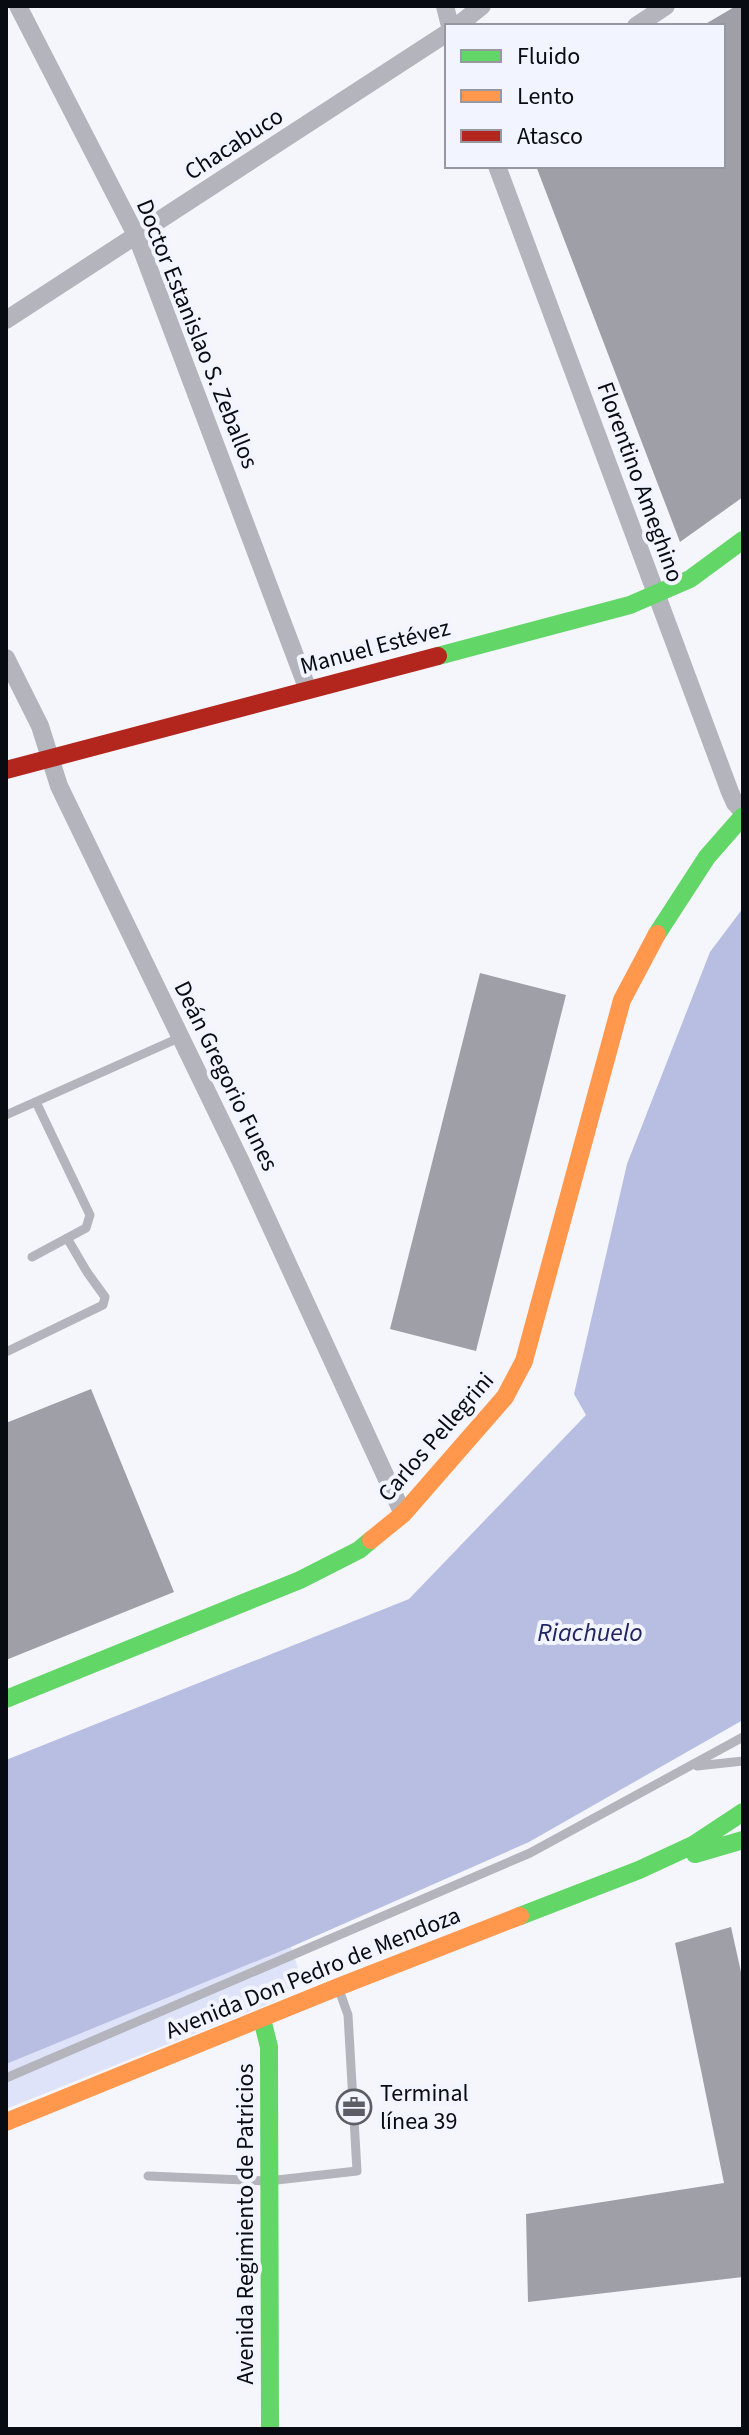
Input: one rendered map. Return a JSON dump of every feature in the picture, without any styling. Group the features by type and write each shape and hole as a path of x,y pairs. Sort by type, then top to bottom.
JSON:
{"main road":[{"name":"Manuel Estévez","path":"6,770 630,605 690,579 743,540"},
{"name":"Carlos Pellegrini","path":"6,1699 300,1580 359,1550 403,1514 505,1397 524,1361 622,1000 673,907 743,814"},
{"name":"Avenida Don Pedro de Mendoza","path":"6,2122 338,1987 639,1870 693,1845 743,1812"},
{"name":"Avenida Don Pedro de Mendoza","path":"639,1870 743,1840"},
{"name":"Avenida Regimiento de Patricios","path":"262,2019 269,2047 270,2429"}],"street":[{"name":"Doctor Estanislao S. Zeballos","path":"18,6 137,237 308,690"},
{"path":"460,24 482,6"},
{"path":"639,24 666,6"},
{"name":"Chacabuco","path":"6,320 445,34"},
{"name":"Florentino Ameghino","path":"498,168 730,792 743,814"},
{"name":"Deán Gregorio Funes","path":"6,658 40,726 59,786 181,1037 403,1514"}],"lane":[{"path":"6,1115 181,1037"},
{"path":"32,1257 86,1228 90,1215 36,1102"},
{"path":"6,1352 103,1305 105,1297 102,1289 87,1272 67,1238"},
{"path":"6,2078 530,1853 743,1737"},
{"path":"690,1767 743,1761"},
{"path":"148,2176 268,2181 357,2171 348,2015 338,1987"}],"shaded area":[{"path":"291,1947 302,1980 273,2002 6,2109 6,2063"}],"water":[{"name":"Riachuelo","path":"743,908 743,1720 529,1842 291,1947 6,2064 6,1760 409,1599 586,1415 574,1394 627,1164 710,952"}],"building":[{"path":"736,6 743,6 743,497 680,542 537,168 725,168 725,24 705,24"},
{"path":"480,973 566,995 476,1351 390,1329"},
{"path":"91,1389 174,1592 6,1660 6,1423"},
{"path":"731,1927 743,1981 743,2277 528,2302 526,2214 724,2183 675,1943"}],"traffic: fast":[{"path":"438,656 630,605 690,579 743,540"},
{"path":"657,934 707,857 743,816"},
{"path":"6,1699 300,1580 359,1550 371,1540"},
{"path":"520,1916 639,1870 693,1845 743,1812"},
{"path":"695,1854 743,1840"},
{"path":"262,2019 269,2047 270,2429"}],"traffic: slow":[{"path":"371,1540 403,1514 505,1397 524,1361 622,1000 657,934"},
{"path":"6,2122 520,1916"}],"traffic: jam":[{"path":"6,770 438,656"}],"place":[{"name":"Terminal línea 39","path":"354,2107"}]}
